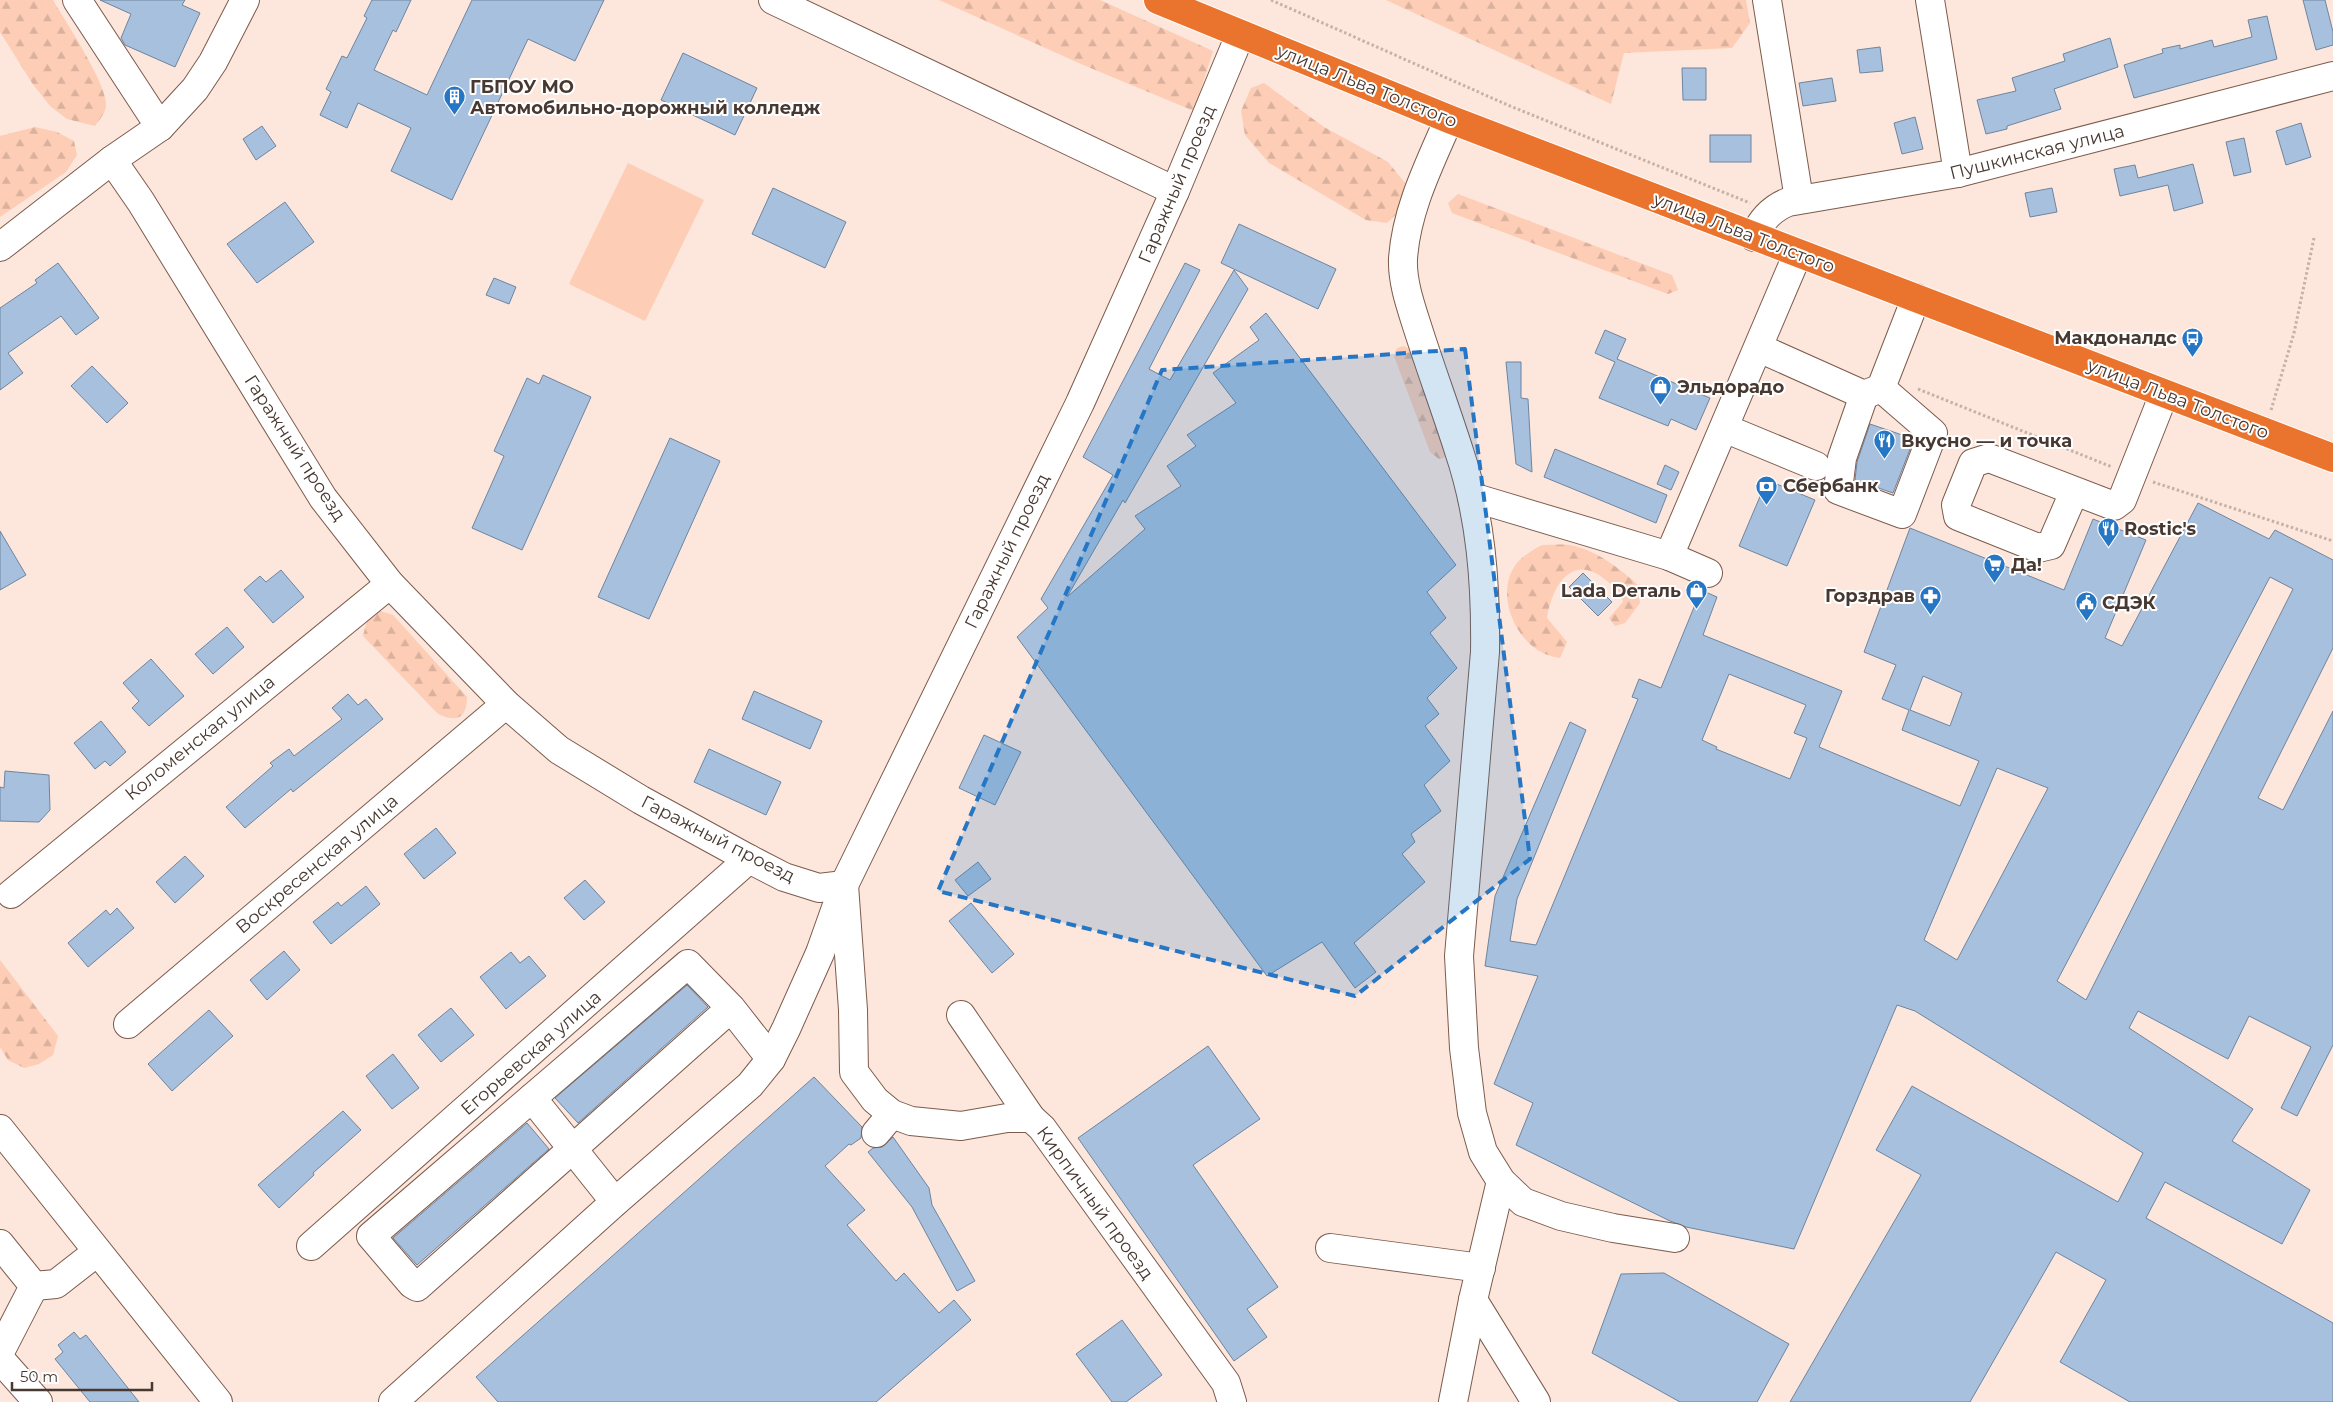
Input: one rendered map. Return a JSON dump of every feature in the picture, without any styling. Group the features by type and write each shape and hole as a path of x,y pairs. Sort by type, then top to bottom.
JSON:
{"highway":[{"name":"улица Льва Толстого","path":"1158,0 1449,119 2333,458"}],"street":[{"path":"77,0 160,127"},
{"path":"0,247 112,160 160,127 195,89 209,69 245,0"},
{"path":"773,0 1175,191"},
{"path":"1767,0 1800,199"},
{"path":"1930,0 1958,173"},
{"name":"Гаражный проезд","path":"112,160 141,202 323,498 390,584 506,704 559,750 641,800 784,877 819,888 844,885 1080,403 1175,191 1240,35"},
{"name":"Пушкинская улица","path":"1754,237 1759,225 1771,212 1788,202 1958,173 2333,76"},
{"path":"1449,119 1418,196 1408,229 1403,260 1408,298 1460,453 1472,497 1481,547 1486,604 1485,652 1460,966 1464,1048 1472,1113 1483,1152 1501,1181 1523,1202 1561,1216 1613,1228 1675,1238"},
{"path":"1669,556 1798,253"},
{"path":"1759,348 1877,386 1916,298"},
{"path":"2074,492 2114,506 2122,500 2164,394"},
{"path":"1724,428 1816,466"},
{"path":"1472,497 1669,556 1708,573"},
{"name":"Коломенская улица","path":"11,894 390,584"},
{"name":"Воскресенская улица","path":"128,1024 506,704"},
{"name":"Егорьевская улица","path":"311,1246 749,859"},
{"path":"393,1402 615,1202 750,1085 771,1059 820,953 844,885"},
{"name":"Кирпичный проезд","path":"844,885 853,1010 854,1072 875,1100 884,1124 911,1121 960,1126 1006,1118 1031,1118 1042,1128 1229,1392"},
{"path":"731,1008 417,1287 412,1284 371,1236 688,964 731,1008 771,1059"},
{"path":"961,1015 1031,1118"},
{"path":"532,1098 572,1151 615,1202"},
{"path":"3,1139 218,1402"},
{"path":"1453,1402 1473,1300 1501,1181"},
{"path":"0,1244 34,1286"},
{"path":"1330,1248 1481,1268"},
{"path":"34,1286 56,1284 97,1252"},
{"path":"0,1352 34,1286"},
{"path":"1473,1300 1536,1402"},
{"path":"0,1359 38,1402"}],"path":[{"path":"1271,0 1510,106 1771,212"},
{"path":"2264,432 2294,333 2314,238"},
{"path":"1877,386 2132,476 2333,541"}],"highlighted area":[{"path":"1465,349 1530,859 1355,996 938,891 1162,370"}],"green space":[{"path":"0,0 53,0 76,37 105,96 105,109 95,126 67,119 50,106 32,83 0,32"},
{"path":"939,0 1100,0 1213,51 1194,111 1081,64"},
{"path":"1386,0 1746,0 1750,23 1732,48 1624,53 1611,104"},
{"path":"1264,83 1324,127 1388,162 1405,183 1402,209 1387,223 1366,220 1269,163 1245,135 1241,111 1251,88"},
{"path":"35,127 57,132 74,141 77,155 66,172 0,217 0,136"},
{"path":"628,163 704,200 645,321 569,284"},
{"path":"1458,194 1672,275 1678,290 1668,294 1452,213 1448,203"},
{"path":"1404,346 1411,350 1451,446 1446,457 1439,459 1430,452 1394,356 1397,348"},
{"path":"1542,545 1580,547 1598,555 1615,566 1638,585 1640,603 1625,623 1615,626 1609,618 1623,602 1618,590 1595,573 1584,569 1574,571 1566,576 1554,594 1547,618 1567,642 1560,658 1545,654 1534,648 1524,638 1516,627 1508,601 1507,587 1510,574 1517,563"},
{"path":"377,610 393,615 467,697 465,710 460,717 451,718 438,714 363,636 367,620"},
{"path":"0,960 58,1036 53,1055 39,1064 24,1068 8,1060 0,1047"}],"building":[{"path":"100,0 185,0 182,5 200,13 175,67 125,45 121,38 131,14"},
{"name":"ГБПОУ МО Автомобильно-дорожный колледж","path":"372,0 411,0 396,32 393,30 374,70 427,95 472,0 604,0 575,61 528,39 452,200 391,171 411,128 358,103 347,128 320,115 331,92 326,89 342,56 347,58 367,18 364,16"},
{"path":"2303,0 2325,0 2333,32 2333,45 2316,50"},
{"path":"2267,16 2277,59 2134,98 2124,65 2163,53 2162,49 2180,45 2180,49 2212,40 2214,47 2252,37 2248,20"},
{"path":"2110,38 2118,67 2054,89 2061,109 2007,126 2007,129 1986,134 1977,100 2016,91 2012,78 2065,61 2063,54"},
{"path":"1880,47 1883,71 1860,73 1857,50"},
{"path":"683,53 757,88 735,135 661,100"},
{"path":"1682,68 1706,68 1706,100 1683,100"},
{"path":"1832,78 1836,101 1803,106 1799,83"},
{"path":"1915,117 1923,149 1902,154 1894,123"},
{"path":"2301,123 2311,157 2286,165 2276,131"},
{"path":"262,126 276,146 256,160 243,139"},
{"path":"1710,135 1751,135 1751,162 1710,162"},
{"path":"2244,138 2251,172 2234,176 2226,142"},
{"path":"2193,164 2203,203 2174,211 2168,185 2120,196 2114,169 2135,165 2138,178"},
{"path":"773,188 846,222 825,268 752,234"},
{"path":"2052,188 2057,212 2030,217 2025,193"},
{"path":"285,202 314,242 257,283 227,244"},
{"path":"1239,224 1336,269 1318,309 1221,263"},
{"path":"58,263 99,318 76,335 61,316 8,353 23,373 0,390 0,308 37,283 35,280"},
{"path":"1185,263 1200,270 1149,369 1170,380 1234,270 1248,289 1125,503 1123,500 1067,597 1145,529 1135,516 1181,486 1167,466 1196,446 1187,435 1236,403 1213,373 1259,340 1250,327 1266,313 1456,565 1427,592 1446,618 1430,633 1457,668 1427,698 1439,714 1425,726 1450,761 1424,785 1441,811 1411,834 1415,842 1402,854 1425,882 1354,943 1376,972 1355,988 1322,942 1267,976 1017,637 1048,608 1041,599 1113,475 1083,457"},
{"path":"494,278 516,287 509,304 486,295"},
{"path":"1605,330 1626,339 1617,359 1710,398 1696,430 1671,419 1668,426 1599,398 1615,362 1595,353"},
{"path":"1506,362 1521,362 1521,398 1528,399 1532,472 1516,464"},
{"path":"92,366 128,403 107,423 71,386"},
{"path":"543,375 591,397 522,550 472,528 504,456 494,451 527,378 539,384"},
{"name":"Вкусно — и точка","path":"1870,424 1914,439 1893,493 1855,480 1857,462"},
{"path":"670,438 720,461 649,619 598,597"},
{"path":"1555,449 1667,495 1656,523 1544,477"},
{"path":"1665,465 1679,472 1671,490 1657,484"},
{"path":"1767,480 1815,500 1787,566 1739,546"},
{"path":"2198,503 2269,539 2275,530 2333,560 2333,648 2258,798 2283,810 2333,711 2333,1045 2297,1116 2281,1108 2311,1047 2249,1016 2228,1059 2138,1011 2129,1028 2253,1109 2232,1141 2310,1190 2282,1244 2165,1182 2146,1218 2333,1323 2333,1402 2130,1402 2060,1362 2106,1280 2056,1252 1970,1402 1790,1402 1921,1175 1876,1150 1912,1086 2118,1202 2143,1153 1915,1011 1897,1005 1794,1249 1686,1227 1670,1221 1516,1145 1533,1103 1494,1084 1538,976 1485,966 1495,896 1570,722 1586,730 1517,899 1510,941 1536,945 1638,699 1632,697 1639,679 1661,688 1701,590 1717,597 1703,635 1842,691 1819,747 1960,806 1979,761 1902,730 1909,710 1882,699 1896,665 1864,652 1910,528 2064,590 2093,519 2146,540 2105,638 2122,646","holes":["2270,577 2293,589 2086,1000 2057,981","1729,674 1806,705 1794,733 1807,738 1790,779 1716,749 1717,747 1702,740","1923,676 1962,693 1950,726 1910,710","1997,768 2048,788 1957,960 1924,940"]},
{"path":"0,531 26,575 0,590"},
{"path":"281,570 304,597 273,623 244,590 260,576 266,582"},
{"path":"1583,573 1612,602 1598,616 1569,587"},
{"path":"227,627 244,647 213,674 195,654"},
{"path":"151,659 184,696 149,726 132,708 139,701 123,683"},
{"path":"754,691 822,721 810,749 742,719"},
{"path":"348,694 358,705 366,699 383,719 293,792 291,789 245,828 226,807 273,766 270,763 289,749 294,756 342,719 332,708"},
{"path":"101,721 126,752 110,766 105,761 95,769 74,743"},
{"path":"984,735 1021,752 995,805 959,788"},
{"path":"709,749 781,782 766,815 694,782"},
{"path":"5,771 49,775 50,810 39,822 0,821 0,787 4,788"},
{"path":"436,828 456,853 424,879 404,854"},
{"path":"185,856 204,876 175,903 156,882"},
{"path":"978,862 991,879 968,896 955,880"},
{"path":"585,880 605,902 584,920 564,898"},
{"path":"366,886 380,904 331,944 313,922 338,902 341,906"},
{"path":"971,903 1014,954 992,973 949,921"},
{"path":"117,908 134,928 88,967 68,943 106,910 110,915"},
{"path":"284,951 300,970 267,1000 250,980"},
{"path":"511,952 520,963 529,956 546,976 506,1009 480,977"},
{"path":"687,985 708,1007 578,1123 555,1098"},
{"path":"451,1008 474,1035 441,1062 418,1035"},
{"path":"209,1010 233,1036 172,1091 148,1064"},
{"path":"1208,1046 1260,1119 1193,1165 1278,1287 1247,1309 1267,1337 1234,1361 1078,1138"},
{"path":"393,1054 419,1088 392,1109 366,1076"},
{"path":"814,1077 862,1127 861,1138 851,1145 849,1144 825,1166 865,1210 847,1225 896,1281 904,1273 939,1313 954,1300 971,1320 876,1402 498,1402 476,1377"},
{"path":"343,1111 361,1130 313,1173 314,1175 279,1208 258,1185"},
{"path":"527,1123 549,1149 417,1265 393,1238"},
{"path":"893,1137 929,1188 932,1205 975,1281 957,1291 912,1207 868,1152 873,1148 882,1147"},
{"path":"1664,1273 1789,1344 1757,1402 1680,1402 1592,1353 1621,1274"},
{"path":"1122,1320 1162,1375 1126,1402 1112,1402 1076,1354"},
{"path":"74,1332 80,1339 86,1335 139,1402 90,1402 55,1359 63,1352 58,1345"}],"place":[{"name":"ГБПОУ МО Автомобильно-дорожный колледж","path":"454,116"},
{"name":"Макдоналдс","path":"2193,357"},
{"name":"Эльдорадо","path":"1661,406"},
{"name":"Вкусно — и точка","path":"1885,460"},
{"name":"Сбербанк","path":"1767,505"},
{"name":"Rostic's","path":"2108,548"},
{"name":"Да!","path":"1995,584"},
{"name":"Lada Dеталь","path":"1697,610"},
{"name":"Горздрав","path":"1931,615"},
{"name":"СДЭК","path":"2086,622"}]}
